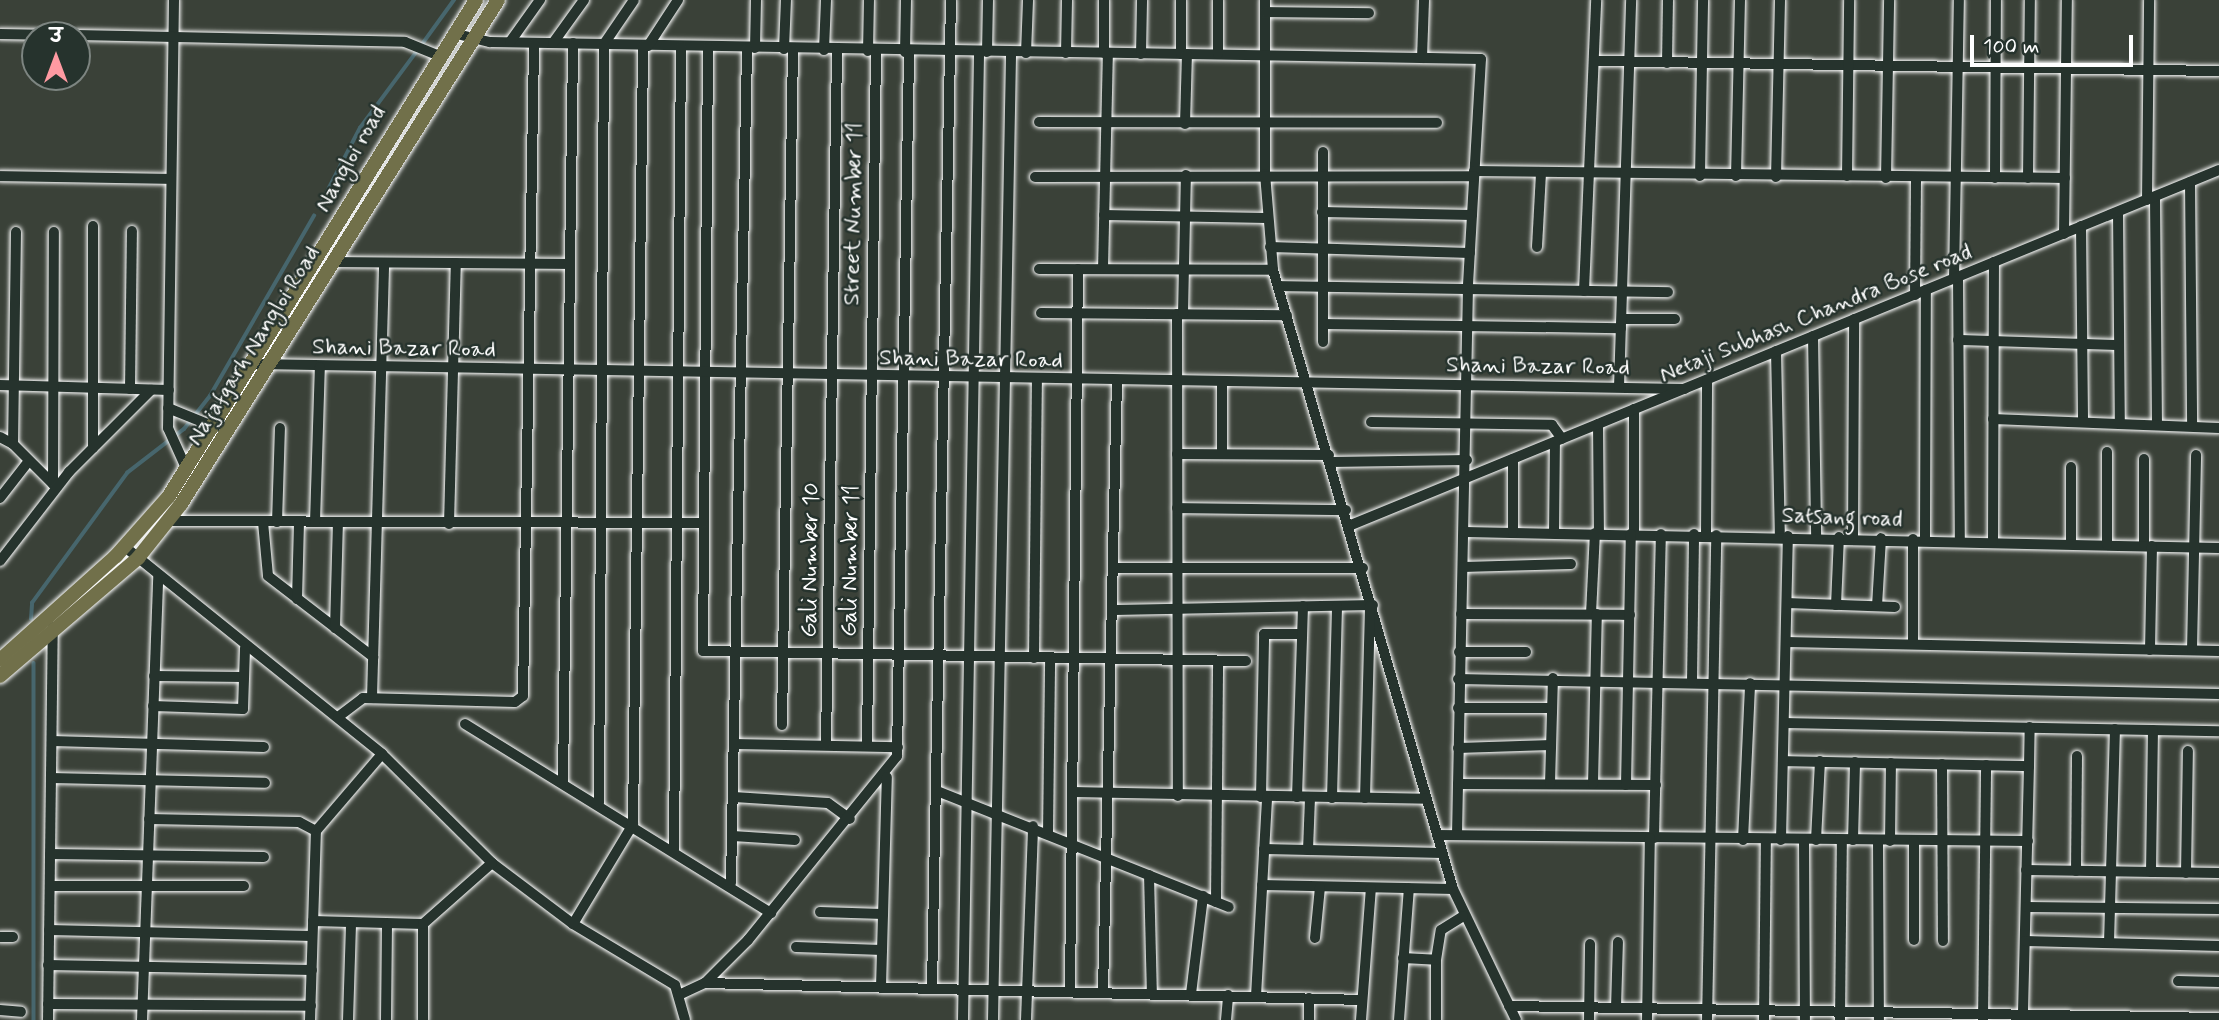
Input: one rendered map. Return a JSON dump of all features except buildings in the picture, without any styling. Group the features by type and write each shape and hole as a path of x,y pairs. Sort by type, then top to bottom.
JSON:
{"main road":[{"name":"Nangloi road","path":"2,655 125,547 187,470 256,364 437,55 475,0"},
{"name":"Najafgarh Nangloi Road","path":"0,676 54,627 138,558 166,521 272,366 469,39 498,0"}],"street":[{"path":"174,0 168,432 172,446 187,470"},
{"path":"510,42 540,0"},
{"path":"553,43 584,0"},
{"path":"599,803 599,372 604,44 634,0"},
{"path":"573,924 633,824 645,46 678,0"},
{"path":"732,883 742,375 751,48 756,0"},
{"path":"782,725 788,376 789,49 786,0"},
{"path":"824,50 826,0"},
{"name":"Street Number 11","path":"869,0 872,51 872,377"},
{"path":"881,987 887,776 898,747 901,656 907,378 906,0"},
{"path":"932,988 951,0"},
{"path":"963,1020 983,52 988,0"},
{"path":"1026,53 1027,0"},
{"path":"1066,53 1067,0"},
{"path":"1102,269 1106,53 1104,0"},
{"path":"1141,54 1142,0"},
{"path":"1181,0 1185,124"},
{"path":"1218,0 1218,54"},
{"path":"1265,0 1266,218 1273,270 1351,525 1371,605 1453,889 1463,916 1516,1020"},
{"path":"1422,58 1424,0"},
{"path":"1584,291 1596,0"},
{"path":"1619,387 1631,0"},
{"path":"1667,62 1668,0"},
{"path":"1700,176 1703,0"},
{"path":"1737,176 1740,0"},
{"path":"1776,177 1780,0"},
{"path":"1847,176 1849,0"},
{"path":"1886,178 1889,0"},
{"path":"1959,0 1955,178 1960,540"},
{"path":"1994,178 1996,0"},
{"path":"2028,178 2030,0"},
{"path":"2064,234 2067,0"},
{"path":"2149,0 2157,425"},
{"path":"1265,12 1368,13"},
{"path":"453,33 469,39 510,42 645,46 1481,59 1468,287 1467,478 1458,679 1457,835"},
{"path":"0,34 21,34"},
{"path":"91,35 405,41 437,55"},
{"path":"338,717 351,702 372,698 520,700 526,525 534,43"},
{"path":"563,782 564,525 573,43"},
{"path":"674,850 681,46"},
{"path":"708,47 702,648 737,653 1245,661"},
{"name":"Gali Number 10","path":"826,745 834,377 837,50"},
{"path":"993,1020 1012,52"},
{"path":"1594,61 2219,71"},
{"path":"1038,122 1265,126 1437,123"},
{"path":"1323,152 1323,342"},
{"name":"Netaji Subhash Chandra Bose road","path":"1351,525 2219,170"},
{"path":"1035,177 1541,172 1776,177 2065,178"},
{"path":"1537,247 1541,172"},
{"path":"1178,796 1177,383 1186,175"},
{"path":"0,176 172,179"},
{"path":"1915,295 1916,178"},
{"path":"2190,182 2192,426"},
{"path":"1322,212 1472,215"},
{"path":"2118,212 2120,423"},
{"path":"1104,215 1266,218"},
{"path":"93,226 90,388 93,448"},
{"path":"2081,226 2083,422"},
{"path":"130,389 132,231"},
{"path":"13,444 16,232"},
{"path":"54,232 52,387 55,485"},
{"path":"1270,247 1470,253"},
{"path":"334,262 570,264"},
{"path":"372,698 384,262"},
{"path":"1993,541 1994,262"},
{"path":"449,524 456,263"},
{"path":"1038,269 1273,270"},
{"path":"1070,991 1076,313 1079,269"},
{"path":"1278,286 1668,292"},
{"path":"1913,645 1919,539 1926,290"},
{"path":"1041,313 1287,315"},
{"path":"1323,324 1622,324 1675,319"},
{"path":"1853,537 1854,319"},
{"path":"1813,336 1816,536"},
{"path":"1958,340 2119,345"},
{"path":"1776,351 1787,603 1781,840"},
{"name":"Shani Bazar Road","path":"256,364 1308,386 1467,384 1685,388"},
{"path":"315,522 320,367"},
{"name":"Gali Number 11","path":"867,745 872,377"},
{"path":"1707,380 1705,535 1712,682 1707,1014"},
{"path":"1034,658 1037,381"},
{"path":"1103,992 1112,794 1116,382"},
{"path":"1222,384 1222,454"},
{"path":"0,385 169,390"},
{"path":"0,561 55,485 151,390"},
{"path":"168,408 215,427"},
{"path":"1626,785 1634,409"},
{"path":"1993,419 2219,428"},
{"path":"1371,422 1552,425 1559,440 1553,533"},
{"path":"1593,785 1598,424"},
{"path":"277,522 280,428"},
{"path":"0,437 13,444 28,462 55,485"},
{"path":"2107,452 2107,545"},
{"path":"1177,454 1467,460"},
{"path":"2192,650 2196,455"},
{"path":"1513,459 1513,533"},
{"path":"2144,459 2150,650"},
{"path":"0,498 28,462"},
{"path":"2071,467 2071,544"},
{"path":"1177,508 1346,510"},
{"path":"166,521 598,526 703,523"},
{"path":"263,522 263,569 297,599 373,657"},
{"path":"297,599 299,522"},
{"path":"335,628 338,523"},
{"name":"Satsang road","path":"1465,532 1784,535 2219,548"},
{"path":"1647,1020 1659,681 1661,534"},
{"path":"1692,681 1705,535"},
{"path":"1836,605 1839,537"},
{"path":"1877,606 1881,538"},
{"path":"125,547 245,648 338,717 382,754 492,863 573,924 681,993 685,1020"},
{"path":"1463,567 1571,564"},
{"path":"1115,568 1363,568"},
{"path":"142,1020 158,575"},
{"path":"1787,603 1895,607"},
{"path":"1115,610 1371,605"},
{"path":"1365,798 1371,605"},
{"path":"1297,797 1303,606"},
{"path":"1332,798 1337,606"},
{"path":"1461,614 1630,615"},
{"path":"48,1020 54,627"},
{"path":"1256,996 1264,849 1264,634 1302,634"},
{"path":"1786,642 2219,651"},
{"path":"153,706 239,711 245,648"},
{"path":"1459,652 1526,652"},
{"path":"1048,833 1050,658"},
{"path":"1216,902 1220,796 1218,661"},
{"path":"155,676 244,677"},
{"path":"1550,784 1553,678"},
{"path":"1458,679 1596,678 2219,694"},
{"path":"1743,840 1750,683"},
{"path":"1458,708 1552,708"},
{"path":"1784,723 2219,731"},
{"path":"465,724 732,883 771,913"},
{"path":"2023,1014 2030,727"},
{"path":"2109,943 2114,872 2115,729"},
{"path":"2151,872 2153,730"},
{"path":"52,741 264,747"},
{"path":"735,744 898,747"},
{"path":"1458,748 1551,745"},
{"path":"2186,873 2188,751"},
{"path":"310,1020 316,831 382,754"},
{"path":"2076,871 2077,756"},
{"path":"1783,761 2029,766"},
{"path":"1816,840 1820,761"},
{"path":"1840,1015 1848,840 1855,762"},
{"path":"1890,841 1891,763"},
{"path":"1942,764 1940,841 1943,940"},
{"path":"1983,1017 1986,765"},
{"path":"705,983 771,913 887,776"},
{"path":"51,778 265,783"},
{"path":"1458,784 1656,785"},
{"path":"937,791 997,816 1033,826 1229,907"},
{"path":"1073,792 1426,799"},
{"path":"734,797 828,803 850,819"},
{"path":"1308,850 1310,797"},
{"path":"149,819 299,822 316,831"},
{"path":"1026,1020 1033,826"},
{"path":"1437,835 1708,840 2028,841"},
{"path":"733,836 794,840"},
{"path":"1764,1015 1766,840"},
{"path":"1804,840 1806,1015"},
{"path":"1878,841 1880,1016"},
{"path":"1914,841 1914,940"},
{"path":"1264,849 1442,853"},
{"path":"50,854 264,857"},
{"path":"313,921 423,924 492,863"},
{"path":"2026,870 2219,873"},
{"path":"1149,874 1152,993"},
{"path":"1262,885 1453,889"},
{"path":"50,886 244,886"},
{"path":"1315,938 1320,887"},
{"path":"1361,1020 1371,888"},
{"path":"1399,1020 1409,888"},
{"path":"1192,994 1203,897"},
{"path":"2026,907 2219,909"},
{"path":"820,912 883,914"},
{"path":"1436,1020 1436,960 1441,930 1463,916"},
{"path":"348,1020 351,923"},
{"path":"423,924 423,1020"},
{"path":"386,1020 387,925"},
{"path":"49,930 145,928 312,936"},
{"path":"0,937 13,937"},
{"path":"2025,941 2219,946"},
{"path":"1616,1007 1618,942"},
{"path":"1589,1020 1590,944"},
{"path":"796,947 882,950"},
{"path":"1404,958 1436,960"},
{"path":"48,965 312,970"},
{"path":"2178,981 2219,982"},
{"path":"681,993 705,983 1361,1000"},
{"path":"1226,1020 1228,995"},
{"path":"1309,998 1309,1020"},
{"path":"48,1004 311,1006"},
{"path":"1509,1006 1647,1008 1707,1014 1764,1015 1983,1017 2023,1014 2219,1018"},
{"path":"0,1010 21,1012"}],"waterway":[{"path":"423,43 454,0"},
{"path":"319,207 360,128 417,51"},
{"path":"31,619 32,603 127,473 184,429 210,396 314,216"},
{"path":"34,663 34,1020"}]}
